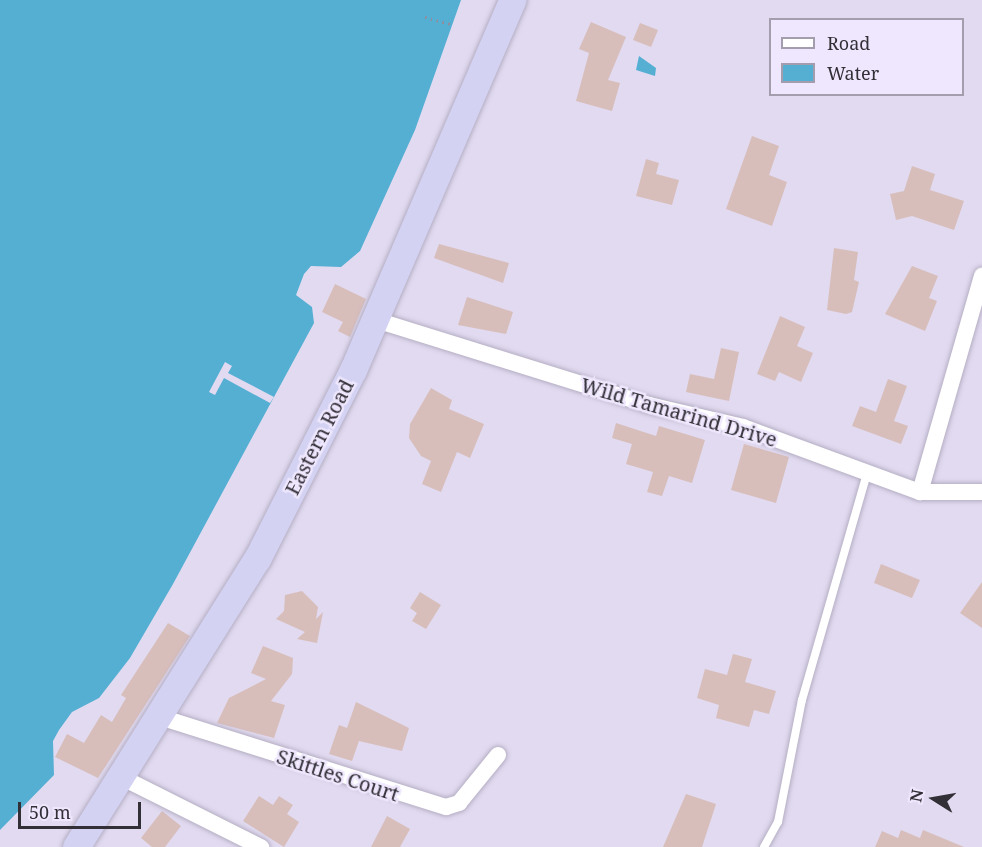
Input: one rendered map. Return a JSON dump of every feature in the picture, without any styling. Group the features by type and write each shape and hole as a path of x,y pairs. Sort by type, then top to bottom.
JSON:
{"highway":[{"name":"Eastern Road","path":"76,847 160,717 257,559 376,320 512,0"}],"street":[{"path":"920,492 982,276"},
{"name":"Wild Tamarind Drive","path":"376,320 649,405 743,427 920,492 982,492"},
{"name":"Skittles Court","path":"160,717 446,807 459,802 498,755"},
{"path":"122,777 261,847"}],"lane":[{"path":"764,847 778,822 802,700 867,473"}],"path":[{"path":"425,17 452,24"}],"water":[{"path":"0,0 461,0 415,130 360,251 341,267 311,266 304,274 296,295 312,307 314,323 173,584 130,658 99,698 72,712 59,730 53,741 54,775 0,830"},
{"path":"639,56 656,68 655,76 636,70"}],"pier":[{"path":"225,362 232,366 228,373 274,397 270,403 224,378 215,395 209,392"}],"building":[{"path":"591,22 626,37 608,80 620,83 612,111 576,101 589,53 579,49"},
{"path":"640,23 658,30 651,47 633,40"},
{"path":"752,136 779,146 769,175 787,182 772,226 726,209"},
{"path":"646,159 659,163 656,174 679,180 672,205 636,196"},
{"path":"912,166 935,174 930,190 964,201 954,230 912,216 896,220 890,194 904,191"},
{"path":"439,244 509,263 503,283 434,258"},
{"path":"834,248 858,252 854,280 859,282 852,312 846,314 827,310"},
{"path":"912,266 938,276 929,298 937,301 925,331 885,314"},
{"path":"335,284 366,299 350,337 338,331 343,322 322,312"},
{"path":"467,297 513,312 506,334 458,325"},
{"path":"780,316 805,327 797,346 813,353 801,382 779,372 775,381 757,374"},
{"path":"721,348 739,352 729,401 686,392 690,374 714,379"},
{"path":"888,379 907,386 894,421 908,426 901,444 852,426 860,406 876,412"},
{"path":"431,388 452,400 449,409 484,424 470,458 457,452 441,492 422,484 431,461 421,456 409,438 410,424"},
{"path":"616,423 656,436 659,426 705,440 692,483 669,476 662,496 647,492 653,472 626,464 632,444 612,438"},
{"path":"744,444 789,457 776,503 731,490"},
{"path":"881,564 920,580 912,598 874,583"},
{"path":"982,582 982,628 960,613"},
{"path":"302,591 318,607 316,619 323,612 317,643 297,639 305,632 276,619 284,611 285,595"},
{"path":"420,592 441,605 426,629 412,621 417,613 410,608"},
{"path":"168,623 190,636 98,778 55,757 67,734 84,743 101,715 112,722 126,698 121,695"},
{"path":"263,646 293,658 292,674 271,701 285,705 274,738 217,723 229,698 266,679 251,673"},
{"path":"733,654 752,659 745,682 776,691 769,714 754,710 749,727 716,718 719,705 697,698 705,669 727,675"},
{"path":"356,702 409,728 402,751 359,741 352,761 329,754 339,725 347,728"},
{"path":"686,794 716,804 702,847 663,847"},
{"path":"259,796 273,805 279,796 293,805 287,814 299,822 284,847 243,821"},
{"path":"162,811 181,826 165,847 152,847 141,838"},
{"path":"387,816 410,829 400,847 371,847"},
{"path":"901,830 920,838 923,830 964,847 875,847 882,831 898,838"}]}
